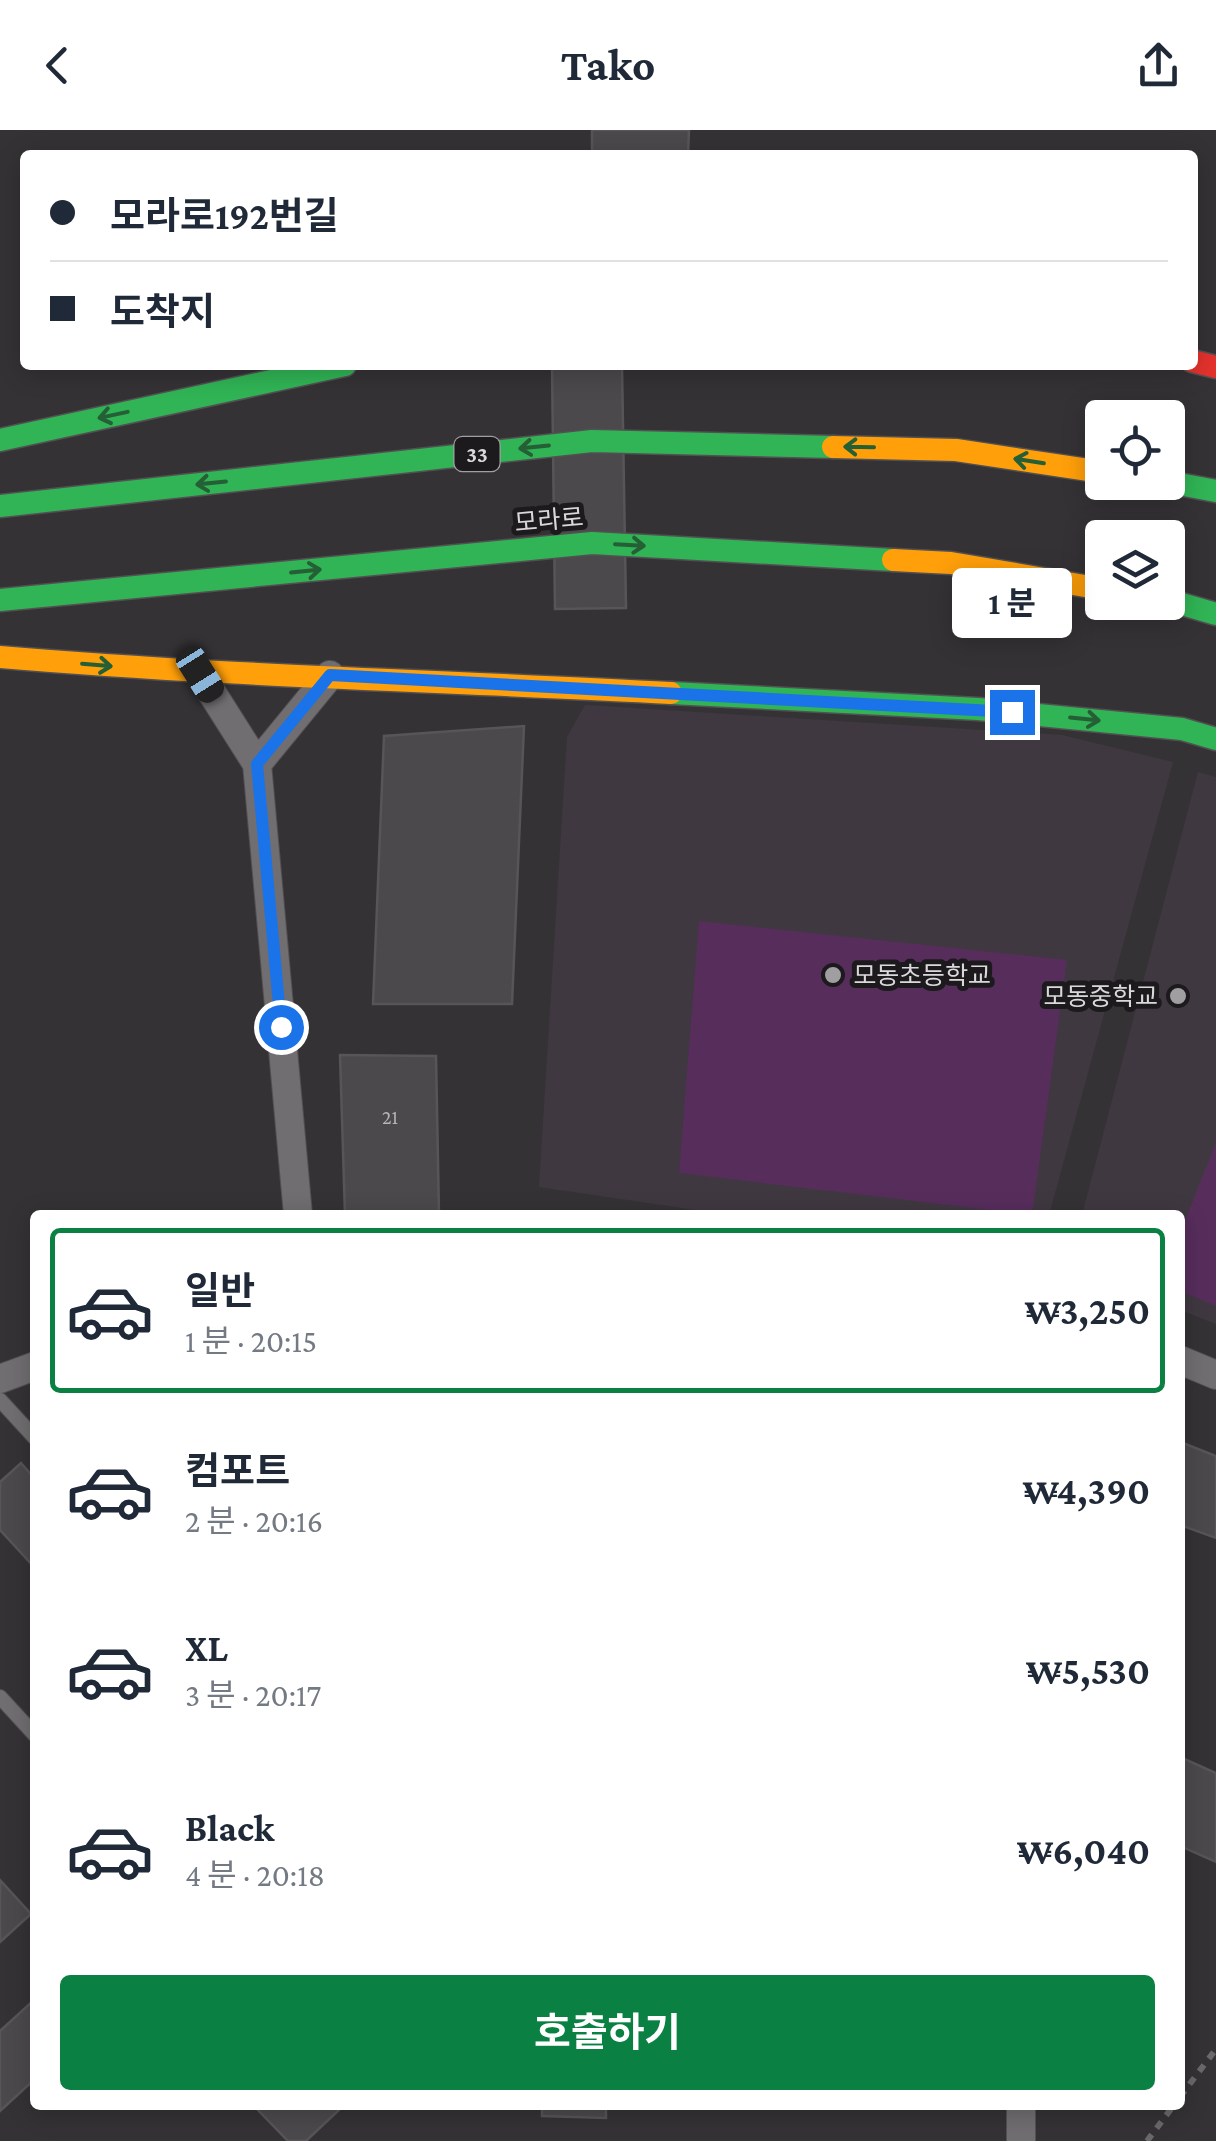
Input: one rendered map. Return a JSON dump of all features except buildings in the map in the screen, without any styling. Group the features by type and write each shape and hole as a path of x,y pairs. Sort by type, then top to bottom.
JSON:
{"main road":[{"path":"0,440 322,370"},
{"name":"33","path":"0,506 592,441 956,450 1085,469"},
{"path":"1185,486 1216,492"},
{"name":"모라로","path":"0,600 592,543 951,563 1085,586"},
{"path":"1185,605 1216,614"},
{"path":"0,657 200,674 330,675 978,709 1182,729 1216,740"}],"street":[{"path":"200,674 257,764 298,1210"},
{"path":"257,764 330,675"},
{"path":"1185,1362 1216,1375"},
{"path":"0,1379 30,1368"},
{"path":"1021,2110 1021,2141"}],"lane":[{"path":"0,1400 30,1433"},
{"path":"0,1697 30,1730"}],"path":[{"path":"1185,2090 1216,2049"},
{"path":"1147,2141 1170,2110"}],"shaded area":[{"name":"모동초등학교","path":"585,705 1062,735 1173,762 1050,1210 696,1210 539,1187 567,737"},
{"name":"모동중학교","path":"1198,772 1216,777 1216,1324 1185,1312 1185,1210 1083,1210"},
{"path":"699,921 1067,960 1033,1210 990,1210 679,1173"},
{"path":"1216,1143 1216,1306 1185,1293 1185,1220"}],"traffic: fast":[{"path":"0,440 322,370"},
{"path":"0,506 592,441 833,447"},
{"path":"1185,485 1216,491"},
{"path":"0,600 592,543 893,560"},
{"path":"1185,605 1216,614"},
{"path":"671,693 978,709 1182,729 1216,739"}],"traffic: slow":[{"path":"833,447 956,450 1085,469"},
{"path":"893,560 951,563 1085,586"},
{"path":"0,657 251,674 671,693"}],"traffic: jam":[{"path":"1198,362 1216,367"}],"place":[{"name":"모동초등학교","path":"833,975"},
{"name":"모동중학교","path":"1178,996"}],"route":[{"path":"281,1027 257,764 330,675 1012,712"}]}
